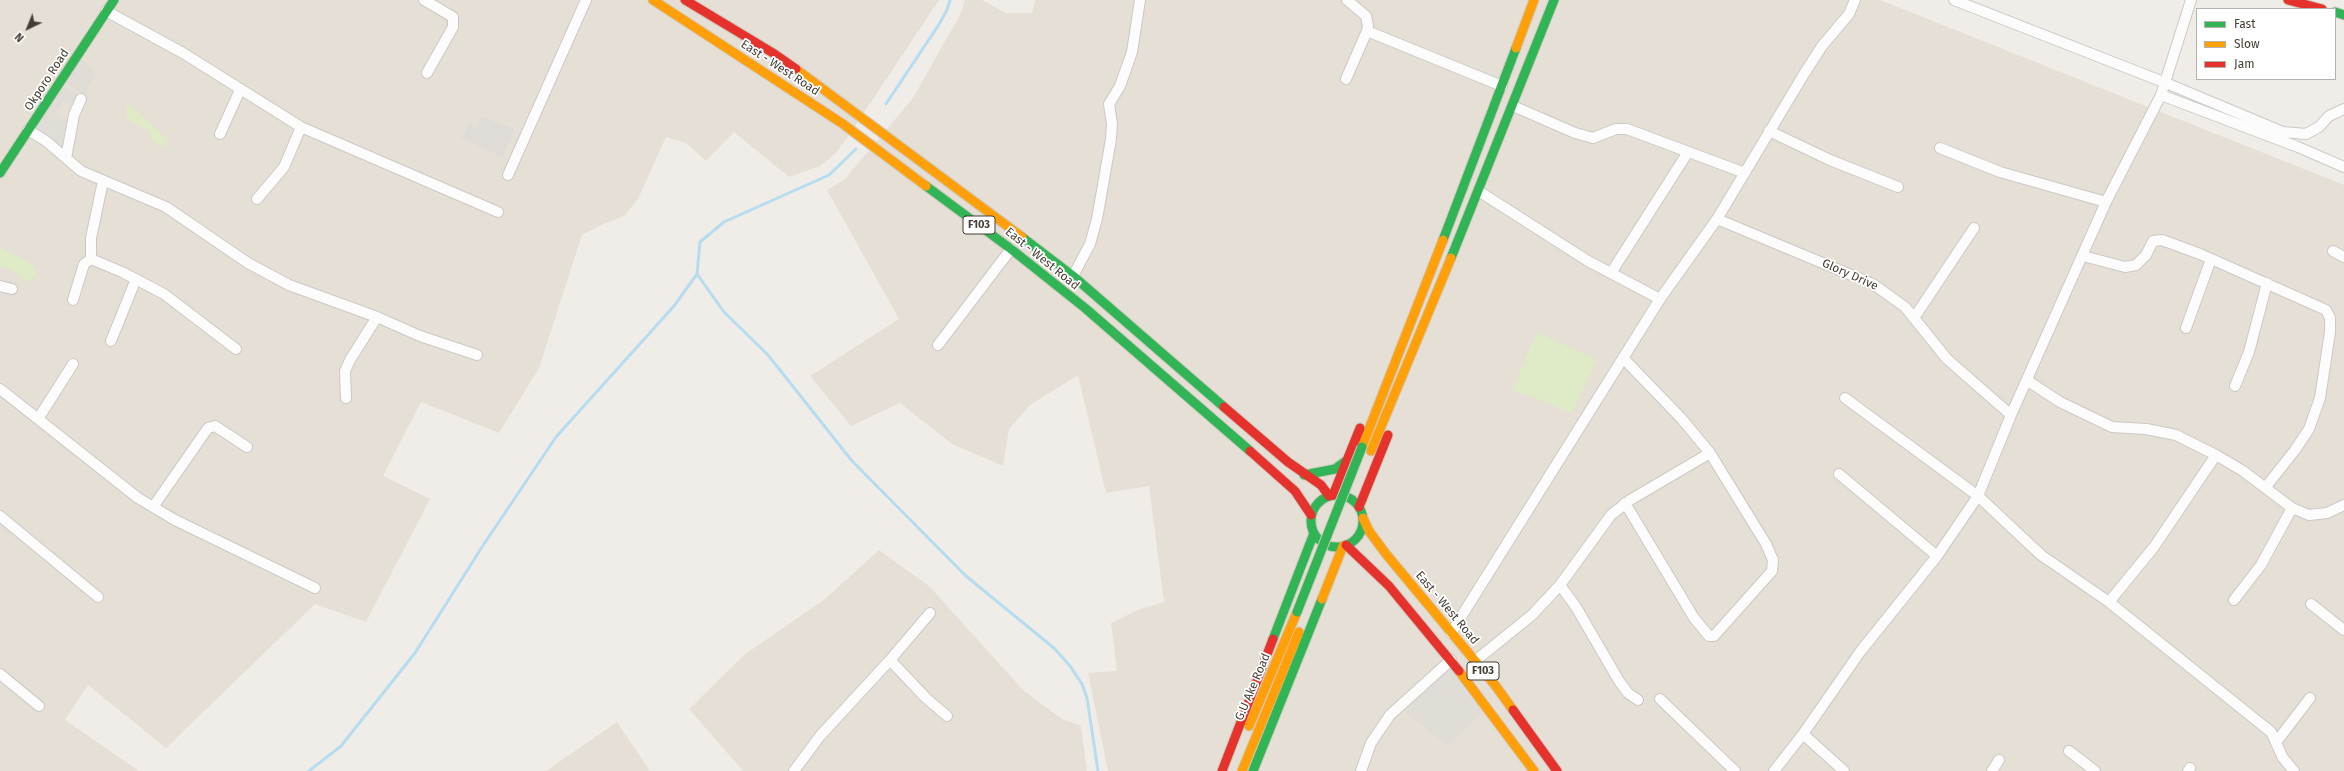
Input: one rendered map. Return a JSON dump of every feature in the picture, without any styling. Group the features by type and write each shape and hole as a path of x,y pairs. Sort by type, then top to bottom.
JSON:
{"main road":[{"name":"Okporo Road","path":"0,172 114,0"},
{"name":"East - West Road","path":"653,0 843,124 1011,249 1085,308 1283,479 1295,491 1311,515"},
{"name":"East - West Road","path":"685,0 773,53 850,108 1072,276 1304,475 1321,485 1331,495"},
{"path":"1242,771 1301,614 1366,449 1534,0"},
{"path":"1366,449 1513,106 1554,0"},
{"path":"2288,0 2318,8"},
{"path":"1311,515 1318,503 1331,495 1430,251 1472,165"},
{"path":"1359,507 1457,264 1472,224 1485,172"},
{"path":"1304,475 1335,469 1346,461"},
{"name":"F103","path":"1331,495 1346,496 1359,507 1363,518"},
{"name":"F103","path":"1311,515 1314,533"},
{"name":"East - West Road","path":"1363,518 1369,531 1386,554 1475,661 1557,771"},
{"path":"1254,771 1345,546 1359,534 1363,518"},
{"path":"1314,533 1318,539 1330,546 1345,546"},
{"path":"1222,771 1314,533"},
{"name":"F103","path":"1345,546 1389,586 1451,660 1534,771"},
{"name":"G.U Ake Road","path":"1230,771 1301,614"}],"street":[{"path":"424,0 453,17 453,27 427,73"},
{"path":"508,175 586,0"},
{"path":"1072,276 1090,244 1097,220 1111,139 1112,124 1109,104 1120,86 1132,52 1140,0"},
{"path":"1346,0 1366,16 1368,26 1346,79"},
{"path":"1451,633 1565,448 1624,358 1660,299 1717,220 1769,131 1822,46 1849,14 1855,0"},
{"path":"1954,0 2166,83 2283,132 2296,135 2306,134 2319,127 2329,116 2344,109"},
{"path":"1774,771 1860,652 1937,556 1978,496 2011,415 2028,381 2106,202 2161,95 2191,0"},
{"path":"106,11 183,53 300,127 498,212"},
{"path":"1367,31 1502,86"},
{"path":"220,134 240,90"},
{"path":"2161,95 2298,147 2344,167"},
{"path":"66,158 72,132 73,119 81,99"},
{"path":"1513,106 1575,133 1593,138 1616,129 1627,129 1745,173"},
{"path":"257,199 284,167 300,127"},
{"path":"28,130 46,141 81,171 166,208 248,263 289,285 377,317 420,336 477,355"},
{"path":"1769,131 1830,160 1898,187"},
{"path":"1940,148 2000,172 2106,202"},
{"path":"1611,273 1688,152"},
{"path":"73,300 84,264 91,258 91,238 103,181"},
{"path":"1480,192 1588,260 1660,299"},
{"name":"Glory Drive","path":"1717,220 1873,284 1906,307 1948,359 2011,415"},
{"path":"1914,318 1974,228"},
{"path":"2083,256 2125,267 2136,265 2146,255 2153,241 2162,240 2211,259 2326,310 2330,318 2320,398 2311,423 2295,450 2265,488"},
{"path":"938,345 1011,249"},
{"path":"2333,251 2344,257"},
{"path":"91,258 164,294 236,349"},
{"path":"2186,328 2211,259"},
{"path":"111,341 136,279"},
{"path":"2236,386 2249,352 2267,283"},
{"path":"0,286 12,289"},
{"path":"346,398 345,371 350,360 377,317"},
{"path":"1624,358 1681,418 1710,453 1766,544 1773,560 1772,571 1714,636 1709,636 1694,618 1625,504"},
{"path":"38,419 73,364"},
{"path":"2028,381 2060,402 2112,427 2146,429 2176,435 2216,455 2292,508 2309,514 2327,513 2344,505"},
{"path":"0,389 90,461 153,507 233,549 314,588"},
{"path":"1845,398 1978,496 2041,555 2108,602 2271,732 2277,741 2283,758 2294,771"},
{"path":"153,507 208,428 215,426 247,447"},
{"path":"1475,661 1532,615 1560,585 1611,515 1625,504 1710,453"},
{"path":"2108,602 2154,547 2216,455"},
{"path":"1840,474 1937,556"},
{"path":"2234,600 2261,565 2292,508"},
{"path":"0,516 98,597"},
{"path":"1560,585 1576,607 1619,681 1628,693 1638,700"},
{"path":"2311,604 2344,630"},
{"path":"794,771 820,736 890,660 930,613"},
{"path":"890,660 926,698 948,716"},
{"path":"1360,771 1371,743 1390,715 1451,660"},
{"path":"0,674 39,706"},
{"path":"2277,741 2310,698"},
{"path":"1660,699 1735,771"},
{"path":"1802,734 1844,771"},
{"path":"2069,752 2093,770"},
{"path":"1992,771 1999,760"}],"shaded area":[{"path":"0,0 939,0 847,138 835,154 820,166 789,177 734,132 706,161 686,143 666,137 638,199 624,216 603,224 582,235 539,368 499,433 421,402 383,476 430,499 366,622 315,604 166,748 88,685 65,720 139,771 0,771"},
{"path":"965,0 982,0 1006,13 1032,13 1035,0 1880,0 2344,185 2344,771 1108,771 1088,673 1117,671 1111,623 1140,609 1164,602 1149,486 1106,493 1078,375 1030,405 1009,429 1003,466 952,444 900,403 851,426 810,376 899,319 827,190 845,179 913,98 961,13"},
{"path":"82,60 95,73 85,94 65,83"},
{"path":"64,87 78,95 74,104 67,99 61,103 54,115 66,121 64,151 36,128"},
{"path":"481,117 515,129 503,157 461,138 469,125 476,127"},
{"path":"879,550 929,586 1024,691 1062,719 1081,726 1087,771 743,771 689,709 744,655 825,599"},
{"path":"1448,665 1484,710 1447,745 1406,713 1412,700"},
{"path":"617,722 650,771 546,771"}],"green space":[{"path":"128,103 169,141 164,146 158,145 152,140 149,130 127,118 126,111"},
{"path":"0,248 16,255 35,267 36,277 26,282 12,270 0,267"},
{"path":"1537,332 1597,360 1572,413 1512,389"}],"waterway":[{"path":"886,104 938,26 947,10 950,0"},
{"path":"856,149 829,175 724,222 700,242 697,274 724,312 768,355 852,461 966,576 1055,649 1070,666 1082,684 1087,698 1098,771"},
{"path":"309,771 341,746 415,653 482,547 556,437 674,306 697,274"}],"traffic: fast":[{"path":"0,173 114,0"},
{"path":"1451,258 1554,0"},
{"path":"2336,12 2344,15"},
{"path":"1443,240 1516,48"},
{"path":"926,186 1011,249 1085,308 1250,451"},
{"path":"1022,237 1073,276 1224,407"},
{"path":"1297,612 1362,447"},
{"path":"1304,475 1335,469 1346,461"},
{"path":"1337,495 1347,497 1355,503 1361,511 1363,521 1361,531 1355,539 1347,545 1337,547 1327,545 1319,539 1313,531 1311,521 1313,511 1319,503 1327,497 1337,495"},
{"path":"1273,639 1314,533"},
{"path":"1253,771 1322,599"}],"traffic: slow":[{"path":"653,0 843,124 926,186"},
{"path":"1516,48 1534,0"},
{"path":"796,69 1022,237"},
{"path":"1362,447 1443,240"},
{"path":"1371,451 1451,258"},
{"path":"1363,518 1369,531 1386,554 1495,685 1513,710"},
{"path":"1322,599 1343,546"},
{"path":"1249,726 1297,612"},
{"path":"1242,771 1299,632"},
{"path":"1459,671 1534,771"}],"traffic: jam":[{"path":"685,0 773,53 796,69"},
{"path":"2288,0 2318,8"},
{"path":"1224,407 1288,462 1321,485 1329,496"},
{"path":"1333,495 1360,428"},
{"path":"1359,507 1388,435"},
{"path":"1250,451 1295,491 1311,515"},
{"path":"1346,545 1389,586 1459,671"},
{"path":"1222,771 1273,639"},
{"path":"1513,710 1557,771"}]}
